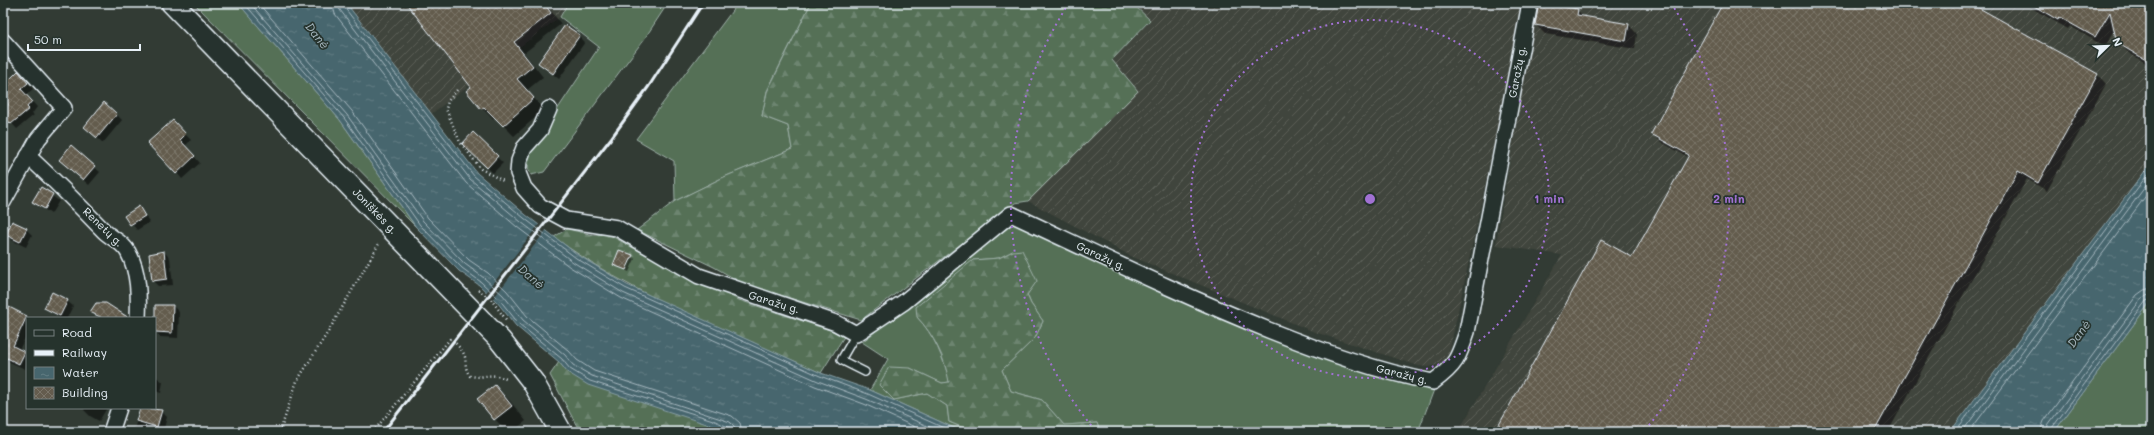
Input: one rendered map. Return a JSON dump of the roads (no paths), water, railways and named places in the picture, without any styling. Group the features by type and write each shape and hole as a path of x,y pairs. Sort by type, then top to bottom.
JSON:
{"main road":[{"name":"Joniškės g.","path":"172,3 500,340 533,382 561,432"}],"street":[{"name":"Garažų g.","path":"549,109 540,130 524,148 519,161 518,173 524,188 540,206 566,220 617,228 699,276 836,322 856,334 904,302 1012,214 1200,303 1322,351 1398,375 1432,382 1451,368 1459,356 1467,332 1530,3"},
{"path":"3,41 64,108 38,139 3,202"},
{"name":"Renetų g.","path":"28,156 80,204 105,232 120,240 128,252 134,267 138,288 138,317"},
{"path":"111,432 119,409"}],"lane":[{"path":"856,334 841,360 865,372"}],"water":[{"name":"Danė","path":"238,3 346,3 477,173 526,215 578,255 627,285 821,373 870,390 963,432 731,432 588,385 567,372 559,362 516,326 497,302 479,285 459,271 416,227 340,120"},
{"name":"Danė","path":"2151,163 2151,301 2054,432 1950,432"}],"railway":[{"path":"383,432 612,137 649,86 703,3"}]}
